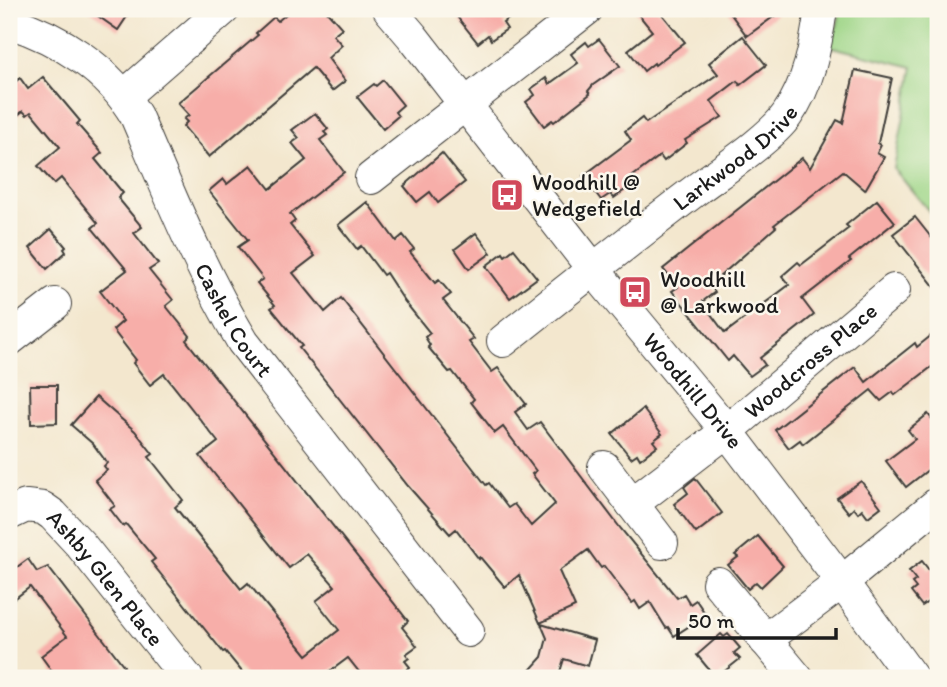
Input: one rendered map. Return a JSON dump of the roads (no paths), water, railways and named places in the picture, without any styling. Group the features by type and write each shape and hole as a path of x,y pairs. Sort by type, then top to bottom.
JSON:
{"street":[{"path":"124,96 224,9"},
{"name":"Woodhill Drive","path":"389,9 593,269 727,431 912,678"},
{"path":"371,178 587,9"},
{"name":"Larkwood Drive","path":"503,341 786,117 800,93 808,71 821,9"},
{"name":"Cashel Court","path":"9,22 52,39 77,55 124,96 193,249 243,342 468,631"},
{"name":"Woodcross Place","path":"632,503 727,431 894,290"},
{"path":"9,340 55,304"},
{"path":"604,467 662,543"},
{"path":"765,640 842,582 938,503"},
{"name":"Ashby Glen Place","path":"9,514 26,506 43,508 53,515 80,544 187,678"},
{"path":"718,583 797,678"}],"place":[{"name":"Woodhill @ Wedgefield","path":"507,195"},
{"name":"Woodhill @ Larkwood","path":"635,292"}]}
